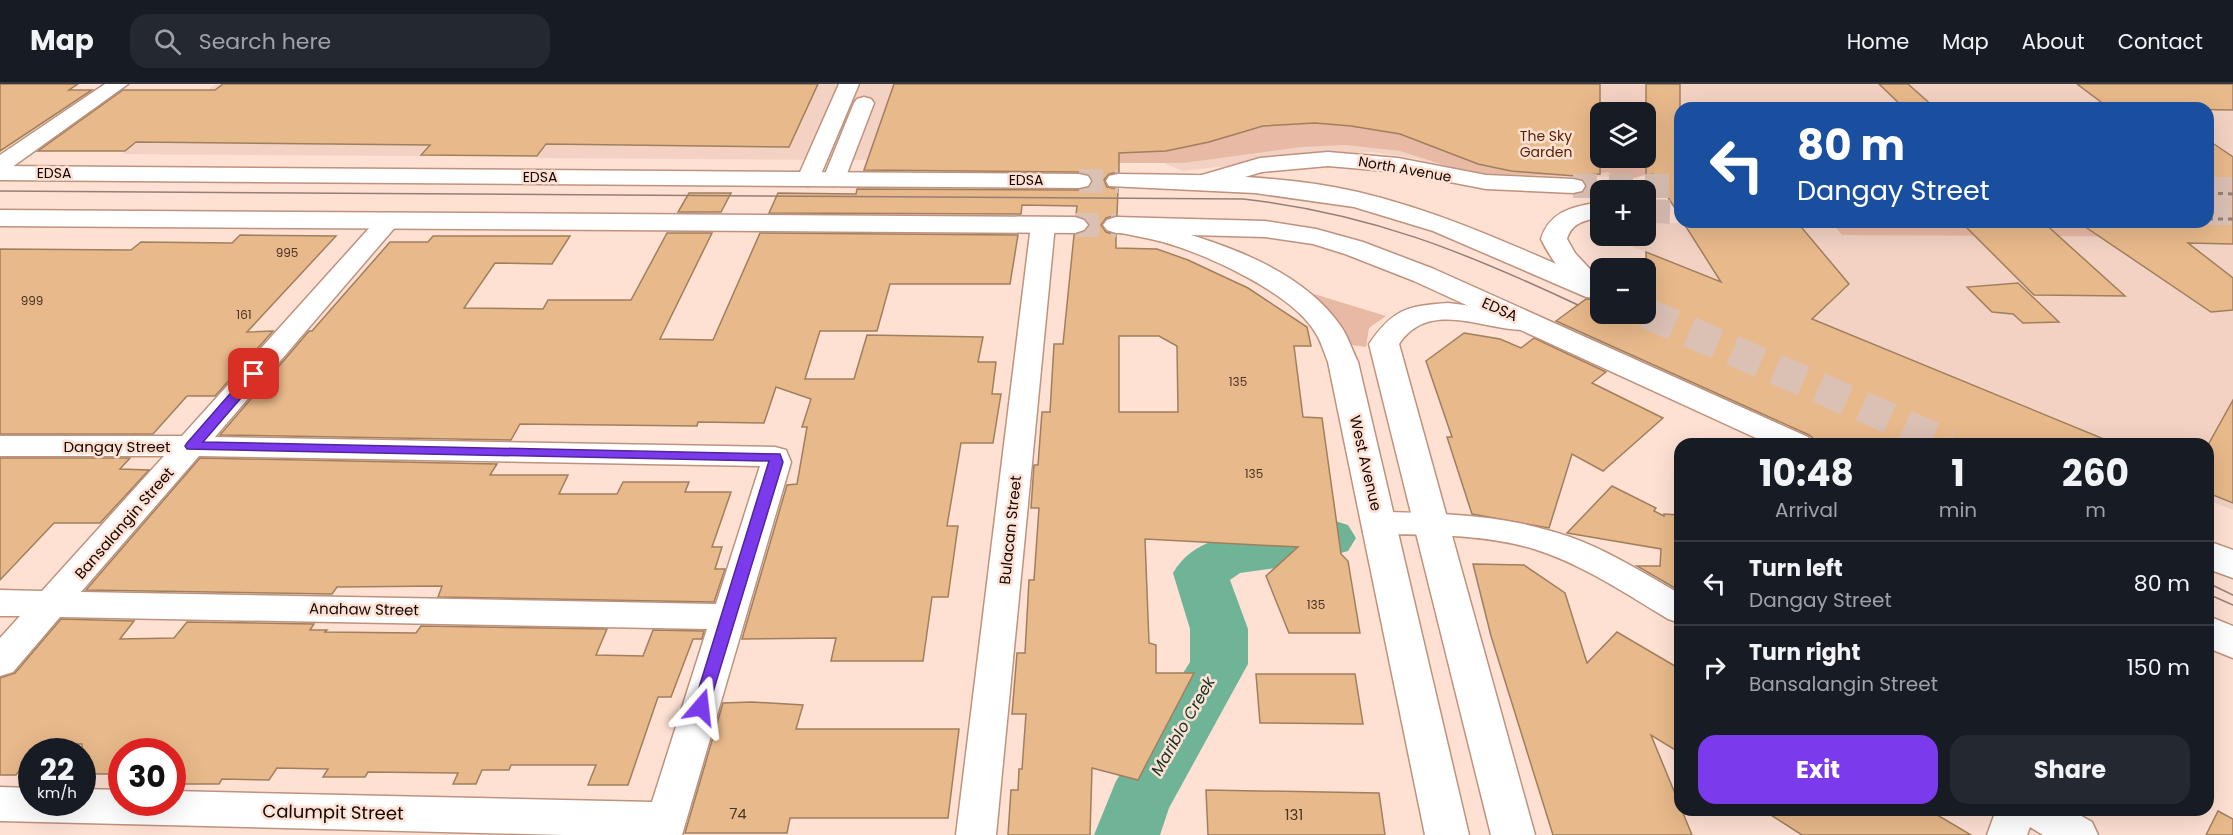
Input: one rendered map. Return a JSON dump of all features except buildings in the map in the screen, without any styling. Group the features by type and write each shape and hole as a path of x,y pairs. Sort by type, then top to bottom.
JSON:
{"main road":[{"name":"North Avenue","path":"1328,159 1378,162 1486,182 1573,186 1556,190 1554,194 1556,199 1566,206 1595,211 1576,214 1564,221 1557,229 1554,239 1563,257 1596,291 1470,237 1390,208 1302,190 1204,182 1269,164 1328,159"},
{"name":"EDSA","path":"0,174 777,183 834,179 1079,181"},
{"path":"1118,181 1204,182"},
{"path":"0,218 1075,225"},
{"name":"EDSA","path":"1116,225 1236,227 1285,231 1316,237 1385,259 1784,438"},
{"name":"West Avenue","path":"1116,225 1177,238 1242,264 1289,291 1328,328 1343,362 1447,835"},
{"path":"1514,835 1384,344 1387,336 1397,325 1410,317 1430,313 1471,313 1528,322"},
{"path":"2214,557 2233,565"},
{"path":"2214,634 2233,643"}],"street":[{"path":"0,165 118,84"},
{"path":"807,180 849,84"},
{"path":"834,179 864,103"},
{"name":"Bansalangin Street","path":"0,662 389,220"},
{"name":"Bulacan Street","path":"976,835 1043,225"},
{"name":"Dangay Street","path":"0,446 192,446 773,456 777,458 776,462 729,616"},
{"path":"1379,523 1479,528 1538,538 1590,559 1674,606"},
{"name":"Anahaw Street","path":"0,603 729,616"},
{"path":"664,828 729,616"},
{"name":"Calumpit Street","path":"0,804 664,828"},
{"path":"2007,835 2014,816"},
{"path":"2046,816 2078,835"}],"shaded area":[{"path":"216,84 2233,84 2233,181 2214,181 2214,102 1674,102 1674,176 1554,177 1503,184 1413,158 1372,152 1304,157 1183,171 1161,162 537,158 559,130 445,128 418,156 122,154"},
{"path":"1656,223 1674,223 1674,228 2233,227 2233,510 2214,502 2214,438 2103,438 1631,246 1656,246"}],"green space":[{"name":"The Sky Garden","path":"884,113 1590,116 1590,168 1651,168 1650,173 1635,178 1624,178 1607,172 1587,176 1481,174 1400,151 1346,145 1301,147 1183,163 1119,163 1119,159 868,157"},
{"name":"The Sky Garden","path":"1656,116 1664,116 1656,149"},
{"path":"2214,225 2233,225 2233,237 1842,235 1836,228 2214,228"},
{"path":"1314,294 1386,316 1369,328 1366,347 1352,345 1341,327 1313,299"}],"waterway":[{"name":"Mariblo Creek","path":"1127,835 1139,801 1219,664 1219,629 1200,573 1226,556 1298,546 1329,538"}],"tunnel":[{"path":"1079,181 1118,181"},
{"path":"1573,186 1674,186"},
{"path":"2214,189 2233,189"},
{"path":"1656,211 1674,212"},
{"path":"2214,213 2233,213"},
{"path":"1075,225 1116,225"},
{"path":"1656,317 1935,438"}],"tram line":[{"path":"0,191 1243,199 1333,214 1415,237 1496,268 1578,305"},
{"path":"2214,586 2233,595"},
{"path":"2214,597 2233,605"}],"railway":[{"path":"2214,193 2233,194"},
{"path":"2214,219 2233,219"}],"route":[{"path":"254,374 192,446 773,456 777,458 701,707"}]}
